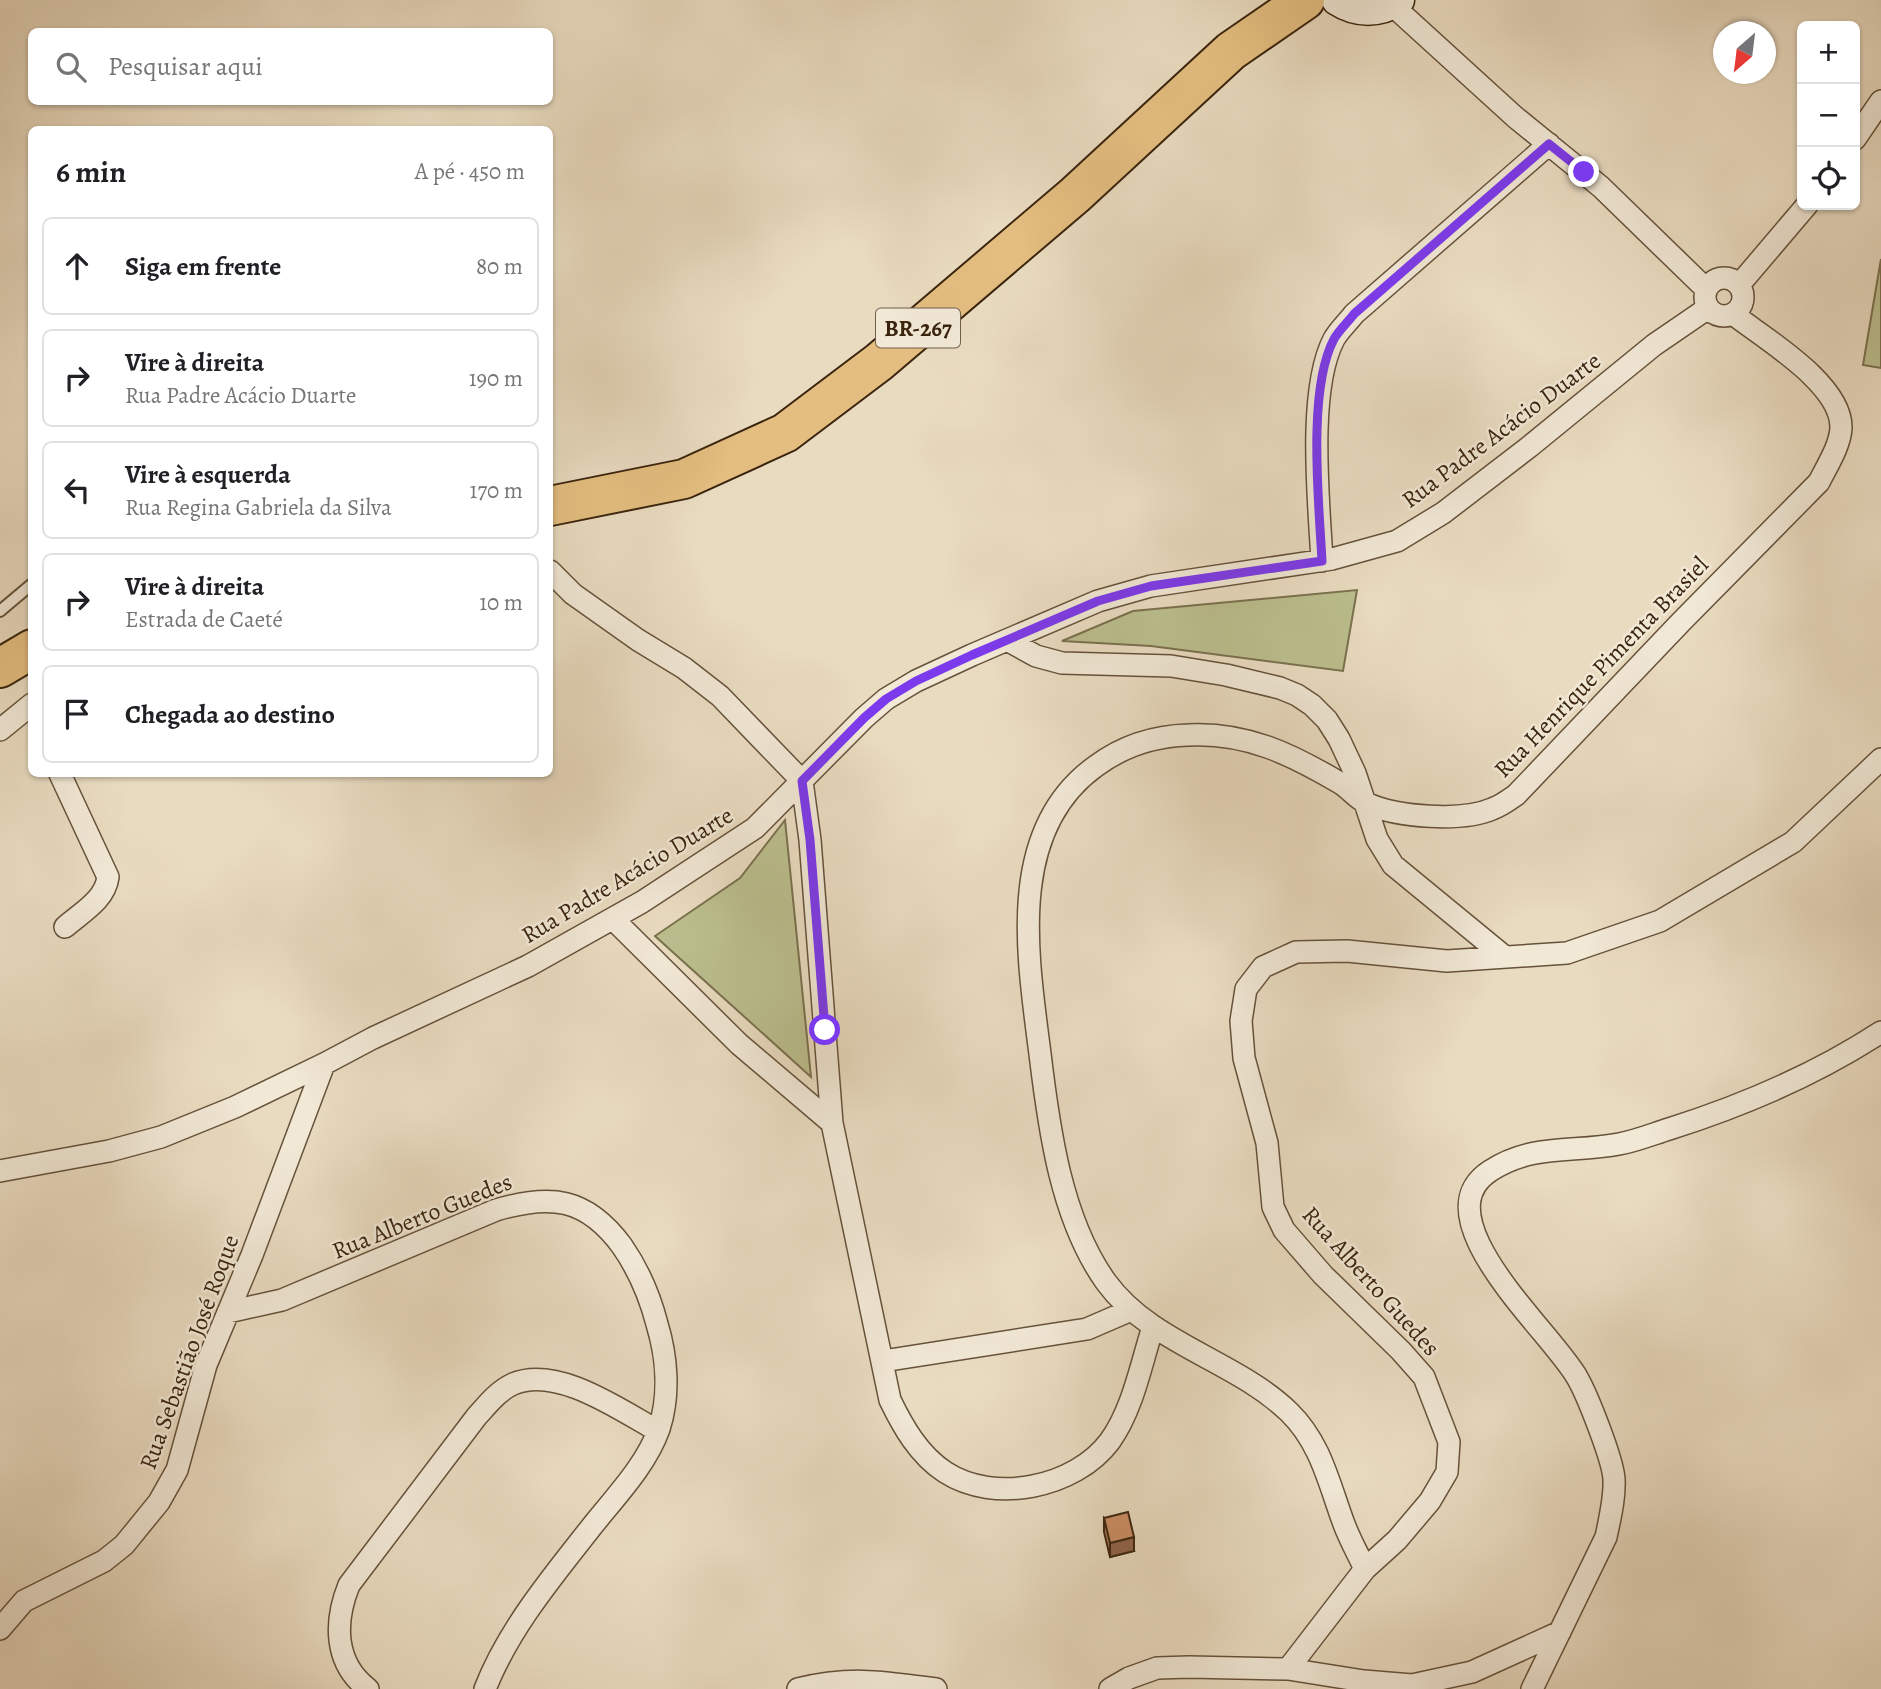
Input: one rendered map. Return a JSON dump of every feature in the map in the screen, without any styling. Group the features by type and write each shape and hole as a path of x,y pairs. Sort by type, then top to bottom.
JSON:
{"highway":[{"path":"1231,51 1271,0"},
{"name":"BR-267","path":"553,505 684,479 785,433 879,362 1075,195 1231,51 1305,0"},
{"path":"0,668 28,651"}],"street":[{"path":"1337,0 1362,10 1377,10 1395,2 1515,117 1601,187 1707,298 1717,315 1733,314 1743,301 1739,285 1728,278 1710,284 1707,298"},
{"path":"1860,132 1881,102"},
{"path":"1322,561 1318,427 1320,393 1326,360 1334,338 1354,314 1549,144"},
{"path":"1739,285 1803,210"},
{"name":"Rua Padre Acácio Duarte","path":"0,1171 109,1151 161,1137 235,1107 373,1038 528,966 613,919 755,828 886,699 916,681 1007,639 1098,601 1151,586 1322,561 1397,541 1443,513 1529,447 1707,298"},
{"name":"Rua Henrique Pimenta Brasiel","path":"1365,1569 1345,1526 1327,1472 1312,1441 1291,1414 1269,1395 1153,1327 1130,1310 1105,1280 1074,1220 1059,1169 1048,1113 1028,932 1036,852 1074,782 1130,745 1185,735 1217,735 1270,746 1343,785 1365,803 1405,816 1474,814 1492,809 1517,795 1681,622 1819,482 1830,462 1841,428 1838,408 1816,377 1733,314"},
{"path":"553,575 572,594 684,668 720,696 802,781 810,840 832,1124 890,1401 915,1444 945,1472 990,1488 1035,1485 1074,1473 1109,1442 1121,1423 1153,1327"},
{"path":"1007,639 1036,656 1062,663 1171,666 1226,674 1297,695 1327,720 1339,739 1377,839 1393,865 1505,957"},
{"path":"0,730 28,709"},
{"name":"Rua Alberto Guedes","path":"1288,1669 1365,1569 1397,1540 1430,1501 1447,1472 1449,1442 1424,1377 1323,1275 1284,1230 1273,1207 1267,1143 1244,1058 1241,1021 1246,989 1253,978 1263,967 1295,952 1347,951 1447,961 1567,953 1660,921 1793,842 1881,759"},
{"path":"61,777 108,877 102,897 65,926"},
{"path":"613,919 739,1044 832,1124"},
{"path":"1532,1689 1606,1537 1612,1510 1614,1478 1601,1435 1578,1378 1494,1270 1477,1242 1469,1218 1472,1193 1490,1172 1535,1152 1619,1144 1765,1095 1844,1056 1881,1032"},
{"name":"Rua Sebastião José Roque","path":"0,1629 24,1601 104,1561 124,1545 159,1502 177,1470 206,1365 324,1064"},
{"name":"Rua Alberto Guedes","path":"229,1312 282,1300 496,1210 525,1201 565,1203 587,1214 610,1231 626,1252 653,1308 662,1338 666,1372 664,1409 658,1431 629,1480 538,1597 502,1649 485,1689"},
{"path":"883,1362 1087,1329 1130,1310"},
{"path":"368,1689 349,1671 338,1628 341,1605 348,1585 477,1416 497,1394 515,1384 536,1379 554,1380 658,1431"},
{"path":"1110,1689 1129,1678 1157,1668 1189,1667 1288,1669 1364,1681 1412,1685 1472,1672 1560,1632"},
{"path":"799,1689 822,1683 864,1679 936,1689"}],"lane":[{"path":"0,611 28,588"}],"green space":[{"path":"1881,259 1881,368 1863,365"},
{"path":"1357,590 1343,671 1151,646 1062,641 1133,611"},
{"path":"785,820 811,1077 655,936 740,878"}],"building":[{"path":"1128,1512 1134,1537 1110,1543 1104,1518"}],"route":[{"path":"825,1030 810,840 802,781 886,699 916,681 972,655 1098,601 1151,586 1322,561 1318,427 1320,393 1326,360 1334,338 1354,314 1549,144 1584,172"}]}
